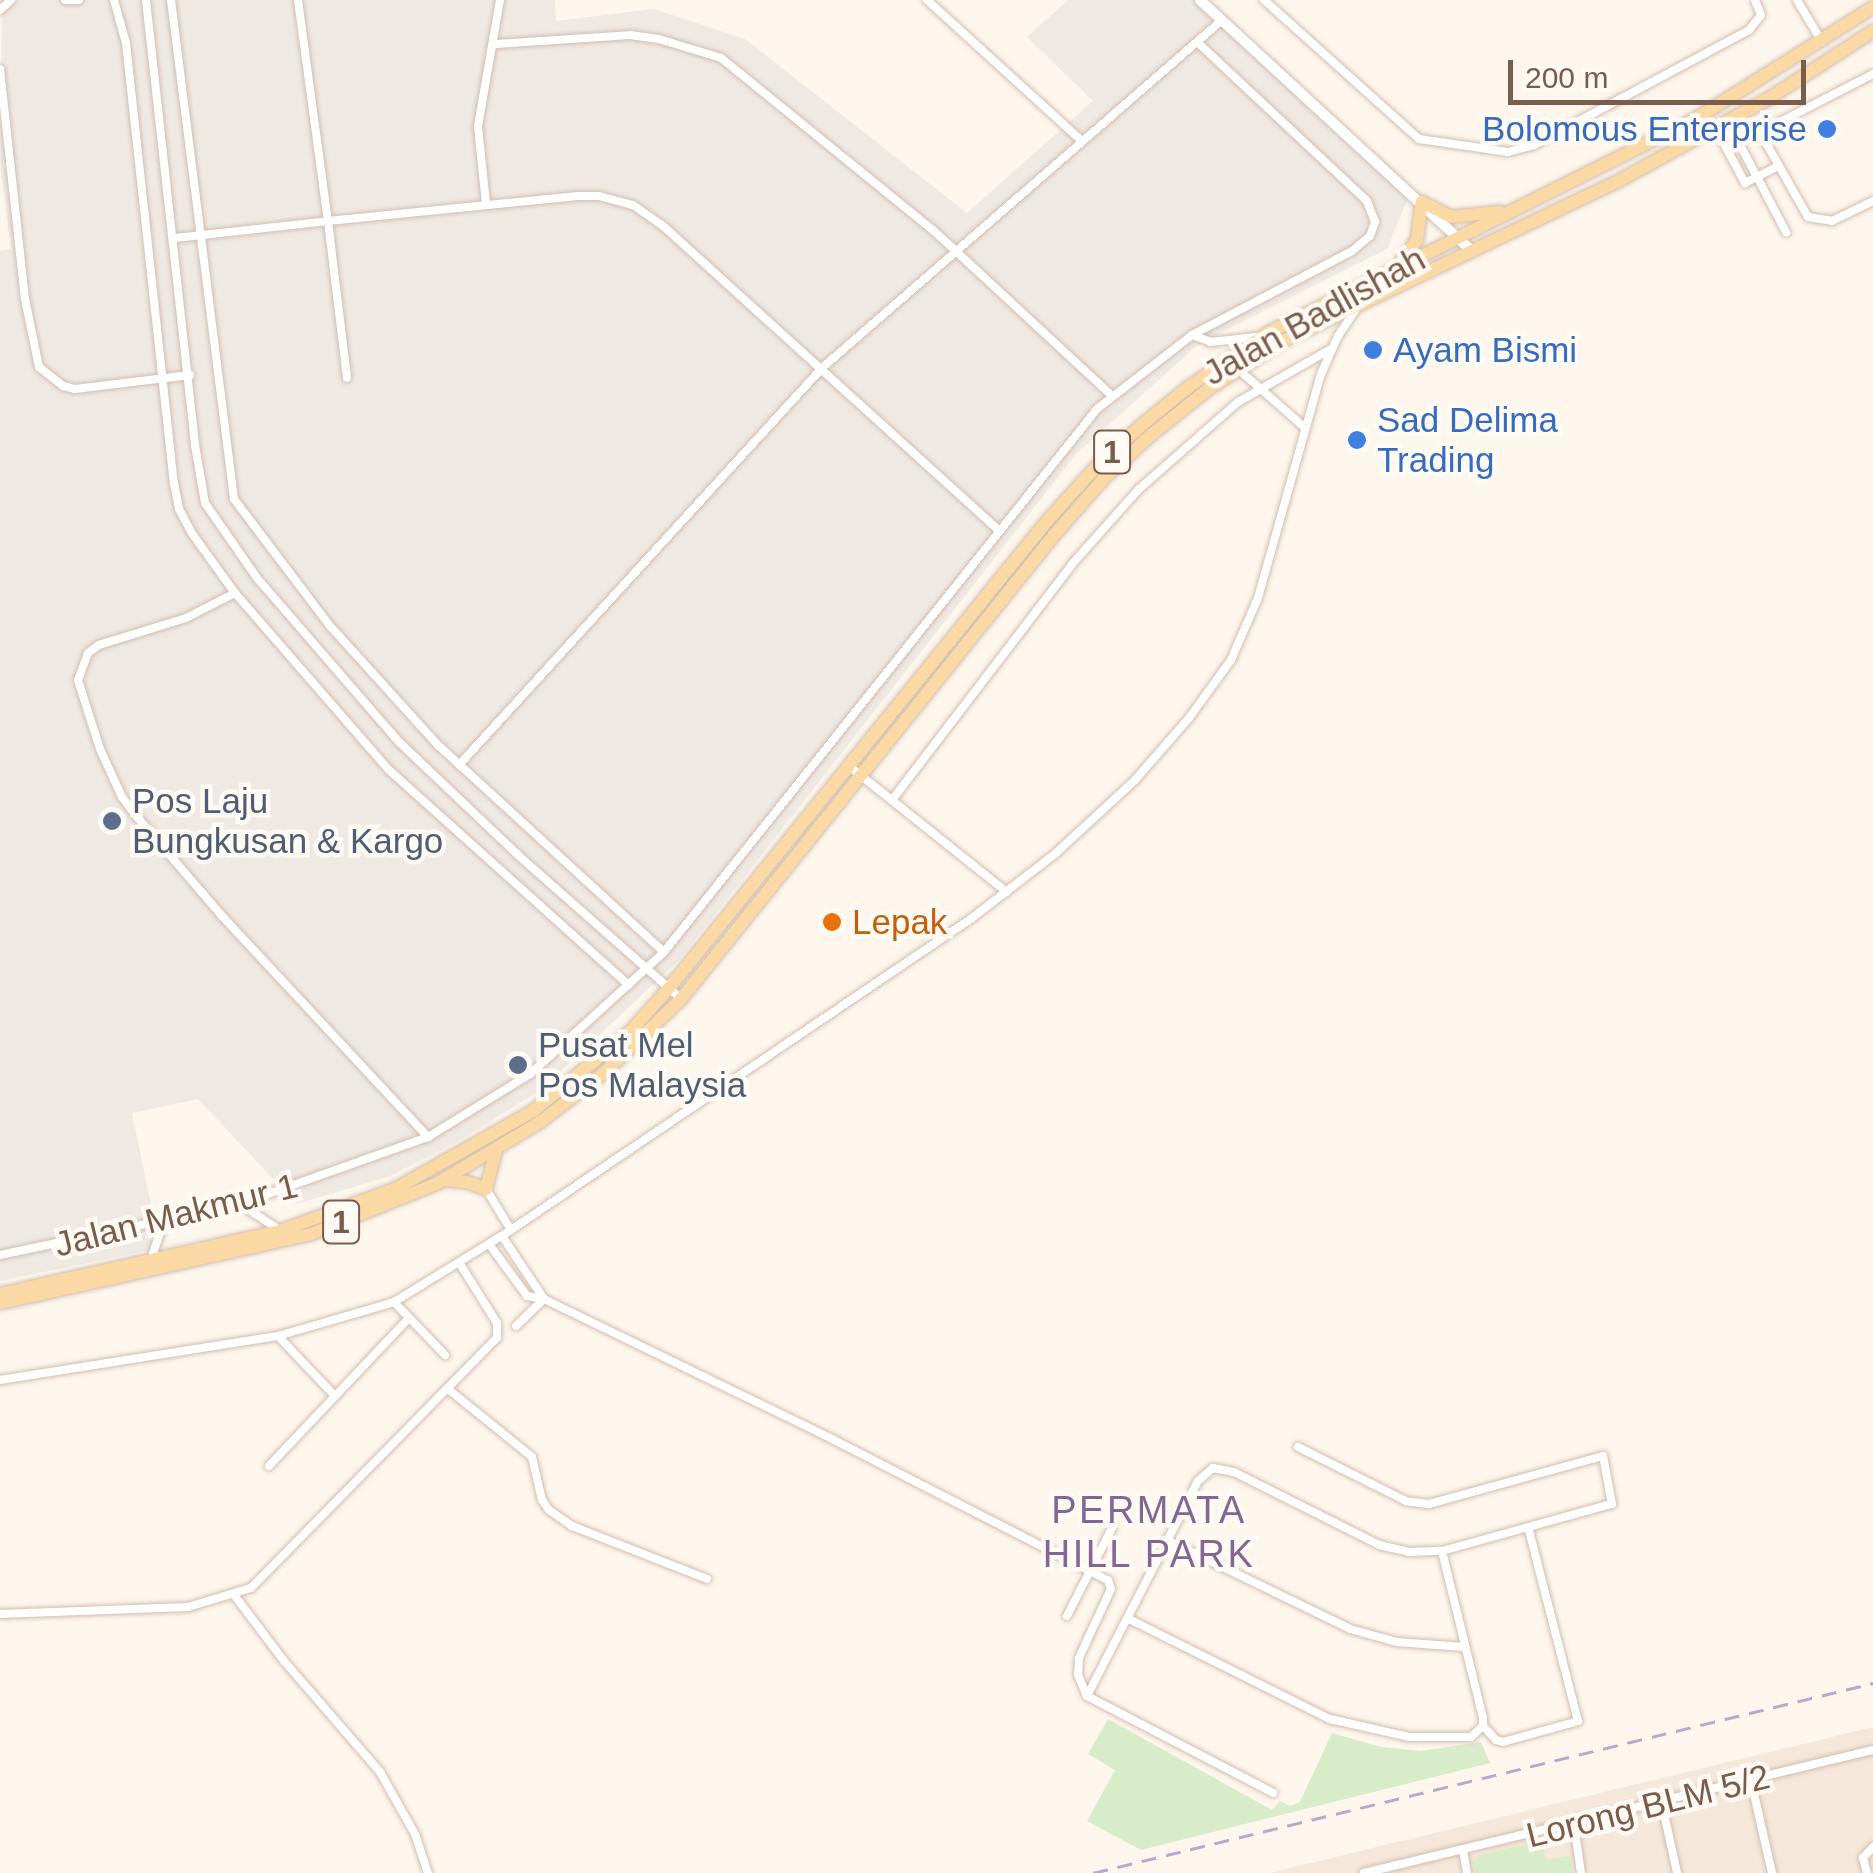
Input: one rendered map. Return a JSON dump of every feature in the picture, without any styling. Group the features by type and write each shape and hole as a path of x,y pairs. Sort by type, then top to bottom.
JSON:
{"main road":[{"name":"Jalan Badlishah","path":"669,988 1096,467 1190,386 1268,334 1697,118 1873,6"},
{"name":"Jalan Badlishah","path":"681,1000 1104,478 1151,435 1238,369 1364,300 1603,189 1873,31"},
{"path":"1395,268 1417,240 1422,202 1450,217 1520,208"},
{"name":"1","path":"0,1294 280,1231 397,1188 533,1111 608,1052 669,988"},
{"name":"1","path":"0,1304 267,1246 360,1216 442,1180 564,1106 681,1000"},
{"path":"442,1180 468,1182 486,1189 496,1150"}],"street":[{"path":"0,10 11,0"},
{"path":"66,0 78,0"},
{"path":"114,0 126,43 179,509 234,593 389,770 630,986"},
{"path":"146,0 205,503 257,578 426,771 681,1000"},
{"path":"172,0 198,236 234,499 330,626 459,765 664,952"},
{"path":"298,0 347,378"},
{"path":"486,204 478,126 496,44 500,0"},
{"path":"927,0 1081,140"},
{"path":"1200,0 1471,250"},
{"path":"1264,0 1419,139 1508,152 1534,145 1748,30 1761,15 1754,0"},
{"path":"1798,0 1822,42"},
{"path":"459,765 822,368 1222,20"},
{"path":"496,44 630,36 706,50 735,68 955,251 1111,395"},
{"name":"Jalan Makmur 1","path":"0,1256 240,1204 428,1137 530,1074 664,952 997,529 1111,395 1192,336 1352,251 1366,241 1375,226 1367,200 1198,43"},
{"path":"0,69 25,300 38,367 63,386 75,389 190,374"},
{"path":"1873,74 1771,128 1765,141 1808,217 1832,222 1873,201"},
{"path":"1721,123 1757,177 1786,232"},
{"path":"1721,123 1745,183 1777,166"},
{"path":"175,238 486,204 598,196 632,206 662,225 997,529"},
{"path":"0,1380 278,1336 394,1302 511,1230 1006,892 1056,853 1135,780 1189,718 1231,660 1258,598 1304,426 1331,349 1364,300"},
{"path":"1192,336 1234,342 1268,334"},
{"path":"892,800 1106,523 1230,408 1331,349"},
{"path":"1238,369 1264,387 1304,426"},
{"path":"234,593 186,618 99,645 88,653 78,680 100,749 122,797 150,832 428,1137"},
{"path":"849,766 1006,892"},
{"path":"486,1189 511,1230"},
{"path":"240,1204 280,1231"},
{"path":"151,1259 164,1222"},
{"path":"502,1236 544,1298"},
{"path":"489,1244 528,1296 544,1298 1108,1580 1112,1589 1079,1658 1078,1676 1086,1696 1274,1793"},
{"path":"0,1614 188,1607 235,1596 272,1571 498,1335 487,1304 460,1264"},
{"path":"516,1326 544,1298"},
{"path":"394,1302 445,1356"},
{"path":"270,1466 407,1320"},
{"path":"278,1336 335,1396"},
{"path":"448,1389 532,1457 542,1500 549,1510 572,1526 707,1579"},
{"path":"1086,1696 1198,1481 1213,1468 1234,1472 1379,1545 1409,1552 1442,1551 1612,1504 1603,1456 1430,1504 1406,1501 1298,1446"},
{"path":"1068,1616 1112,1528"},
{"path":"1442,1551 1483,1726 1498,1742 1578,1721 1529,1530"},
{"path":"1168,1540 1350,1628 1397,1642 1464,1647"},
{"path":"235,1596 284,1661 380,1772 415,1834 428,1873"},
{"path":"1127,1618 1289,1700 1359,1728 1410,1737 1458,1738 1470,1737 1483,1726"},
{"name":"Lorong BLM 5/2","path":"1370,1872 1873,1750"},
{"path":"1750,1781 1772,1873"},
{"path":"1662,1804 1677,1873"},
{"path":"1574,1825 1581,1873"},
{"path":"1866,1873 1863,1858 1873,1847"},
{"path":"1463,1850 1467,1873"}],"shaded area":[{"path":"2,0 555,0 556,21 654,9 745,39 967,213 1093,101 1027,37 1068,0 1204,0 1410,193 1387,249 1200,343 1077,453 680,959 542,1089 457,1142 390,1176 297,1204 198,1099 132,1113 160,1248 0,1281 0,251 11,249 0,162"},
{"path":"1873,1727 1873,1873 1269,1873"}],"green space":[{"path":"1108,1719 1272,1810 1280,1801 1290,1806 1300,1802 1332,1733 1381,1747 1421,1751 1481,1742 1490,1763 1141,1850 1087,1821 1115,1770 1088,1754"},
{"path":"1542,1841 1546,1860 1570,1856 1573,1873 1475,1873 1473,1863 1479,1855"}],"railway":[{"path":"1093,1873 1873,1683"}],"place":[{"name":"Bolomous Enterprise","path":"1827,129"},
{"name":"Ayam Bismi","path":"1373,350"},
{"name":"Sad Delima Trading","path":"1357,440"},
{"name":"Pos Laju Bungkusan & Kargo","path":"112,821"},
{"name":"Lepak","path":"832,922"},
{"name":"Pusat Mel Pos Malaysia","path":"518,1065"}],"district":[{"name":"PERMATA HILL PARK","path":"1149,1533"}]}
